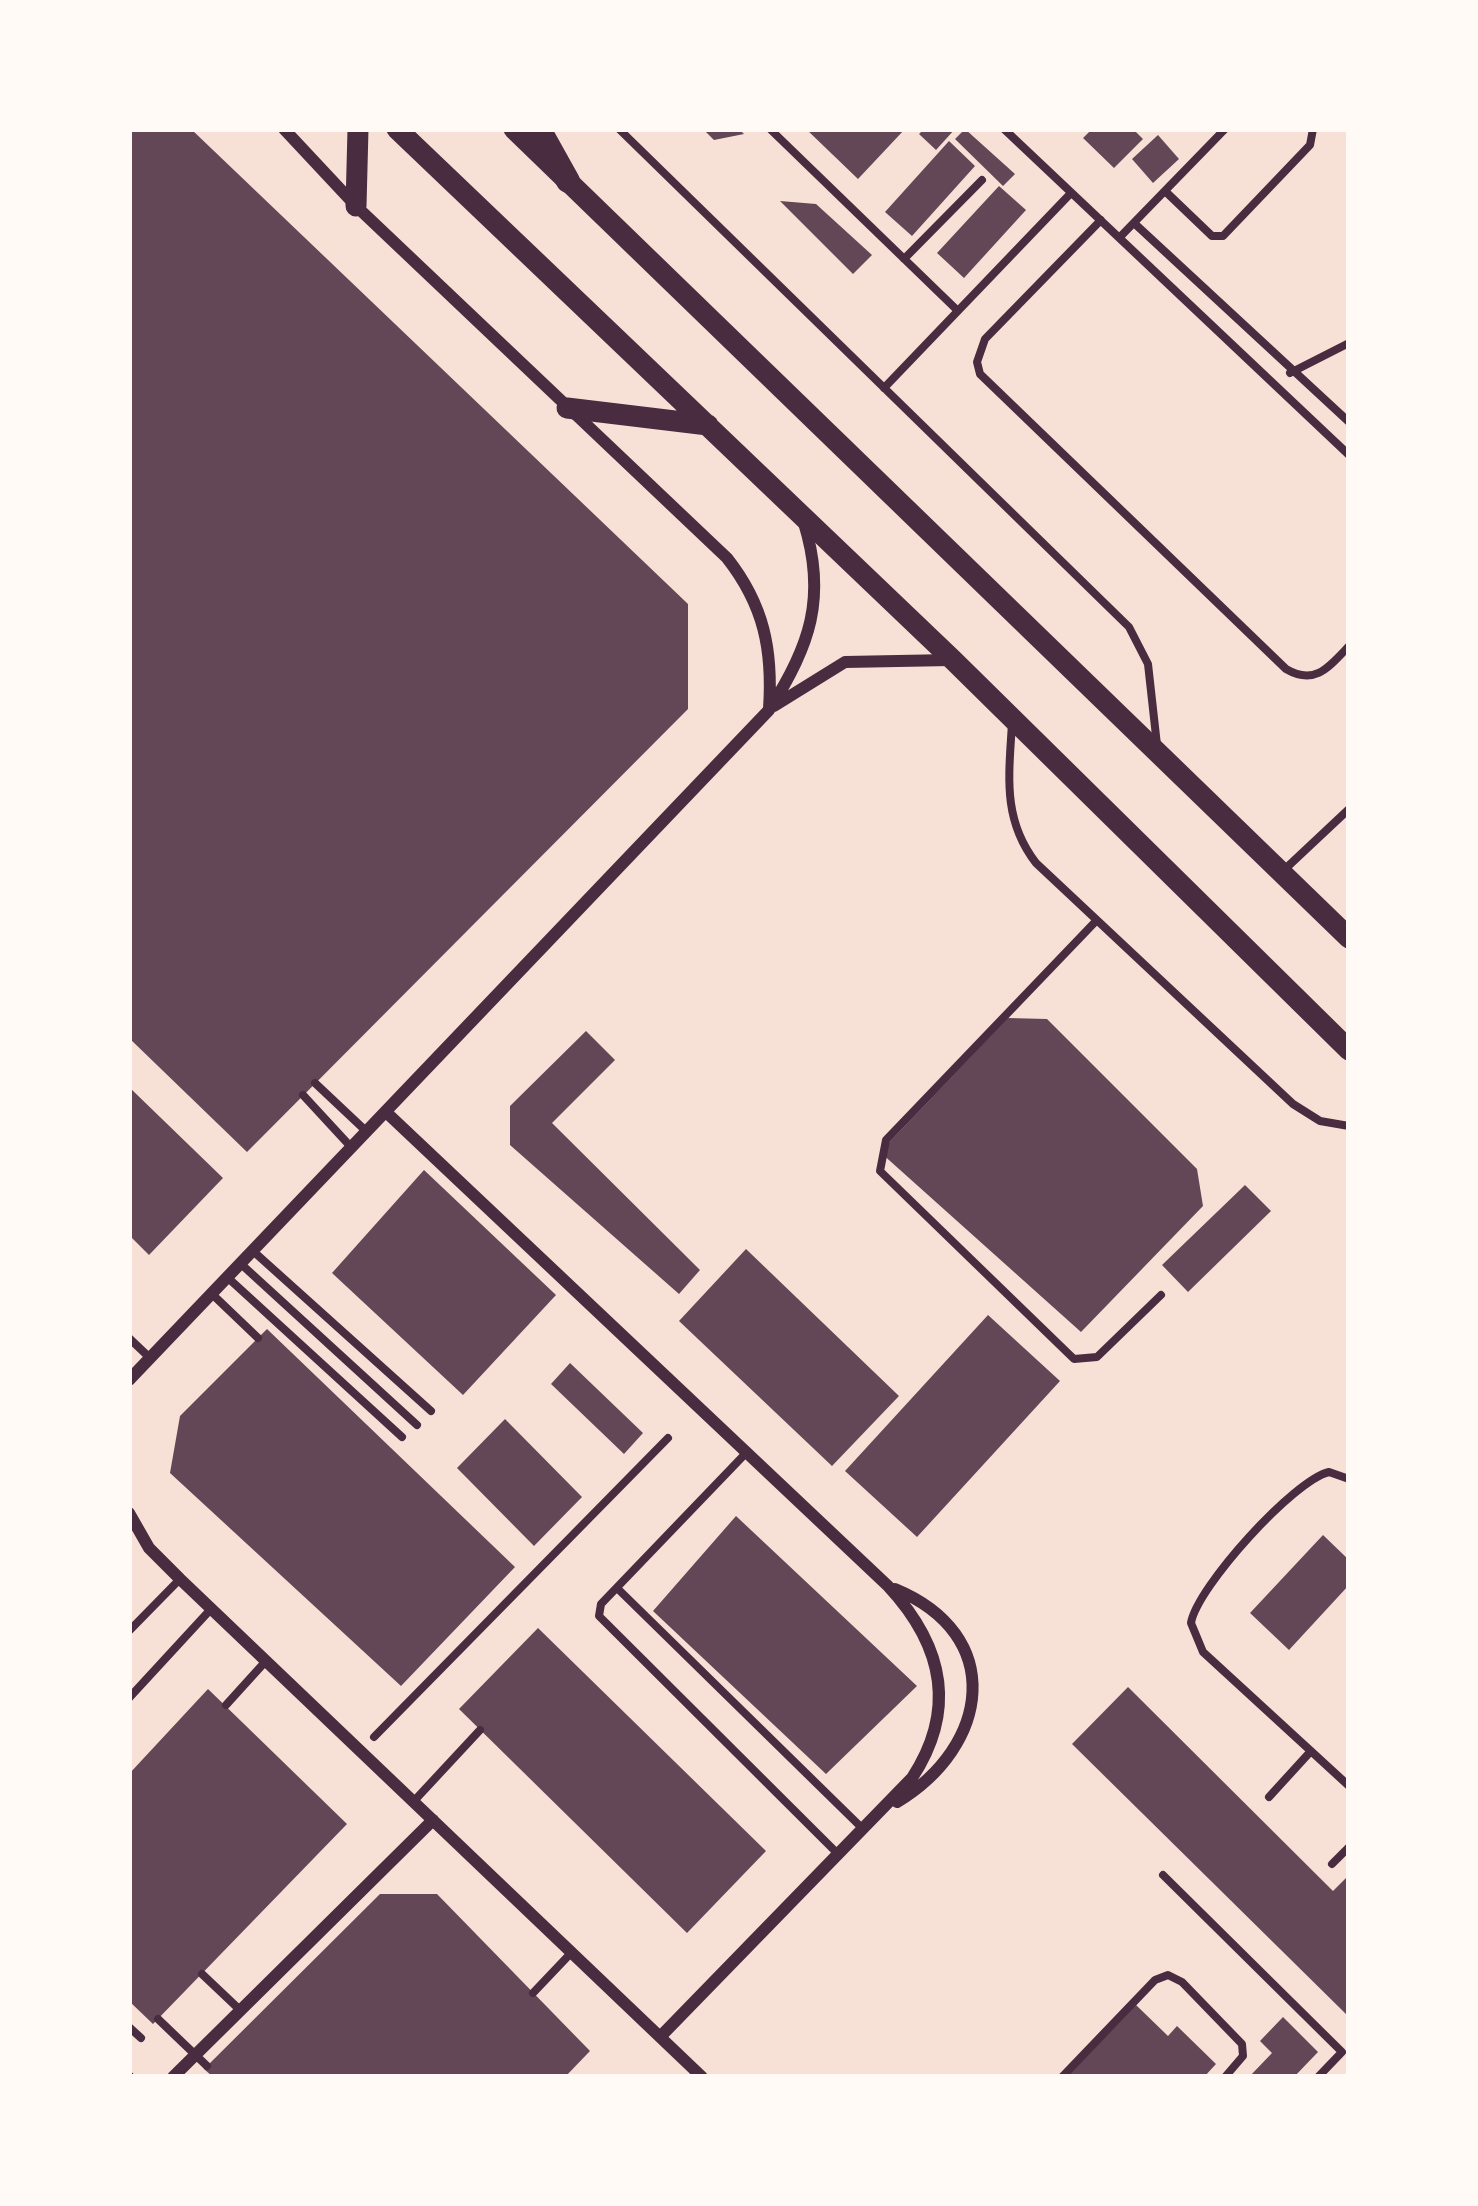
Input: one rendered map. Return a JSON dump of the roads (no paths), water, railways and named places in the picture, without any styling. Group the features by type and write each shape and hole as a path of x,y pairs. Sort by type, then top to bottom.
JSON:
{"main road":[{"path":"539,129 568,181"}],"street":[{"path":"284,129 356,206 747,583 769,643 769,710"},
{"path":"356,206 358,129"},
{"path":"397,129 953,660 1349,1050"},
{"path":"514,129 1349,938"},
{"path":"567,408 708,425"},
{"path":"132,1372 387,1113 769,710 809,642 816,612 817,580 801,514"},
{"path":"769,710 845,662 953,660"},
{"path":"387,1113 748,1451 917,1618 942,1679 939,1715 927,1756 886,1808"},
{"path":"129,1513 149,1548 180,1580 702,2077"},
{"path":"129,1539 149,1548"},
{"path":"660,2037 863,1829 943,1767 957,1747 973,1699 964,1647 945,1619 888,1586"},
{"path":"173,2077 433,1820"}],"lane":[{"path":"619,129 1130,627 1148,664 1158,753"},
{"path":"770,129 958,311"},
{"path":"1004,129 1349,455"},
{"path":"1120,237 1226,129"},
{"path":"1165,191 1208,233 1223,236 1310,145 1313,129"},
{"path":"904,259 982,180"},
{"path":"884,388 1071,193"},
{"path":"1101,220 985,340 979,350 980,374 1286,669 1302,677 1321,674 1349,646"},
{"path":"1134,223 1290,373 1349,422"},
{"path":"1290,373 1349,343"},
{"path":"1012,722 1009,806 1018,837 1036,863 1293,1104 1320,1121 1349,1126"},
{"path":"1282,871 1349,809"},
{"path":"1096,921 886,1140 880,1171 1074,1359 1096,1357 1161,1295"},
{"path":"315,1083 368,1132"},
{"path":"303,1095 352,1148"},
{"path":"252,1251 430,1411"},
{"path":"241,1264 417,1425"},
{"path":"227,1277 402,1437"},
{"path":"212,1294 258,1338"},
{"path":"129,1338 149,1358"},
{"path":"748,1451 601,1604 602,1621 838,1854"},
{"path":"1349,1479 1329,1472 1306,1482 1201,1592 1191,1623 1203,1652 1349,1786"},
{"path":"129,1630 180,1580"},
{"path":"616,1588 863,1829"},
{"path":"129,1698 211,1609"},
{"path":"226,1705 266,1661"},
{"path":"414,1801 480,1730"},
{"path":"1269,1797 1311,1750"},
{"path":"1332,1864 1349,1847"},
{"path":"533,1993 572,1952"},
{"path":"202,1974 240,2011"},
{"path":"1062,2077 1155,1980 1168,1975 1182,1982 1242,2044 1243,2056 1226,2077"},
{"path":"158,2019 207,2066"}]}
